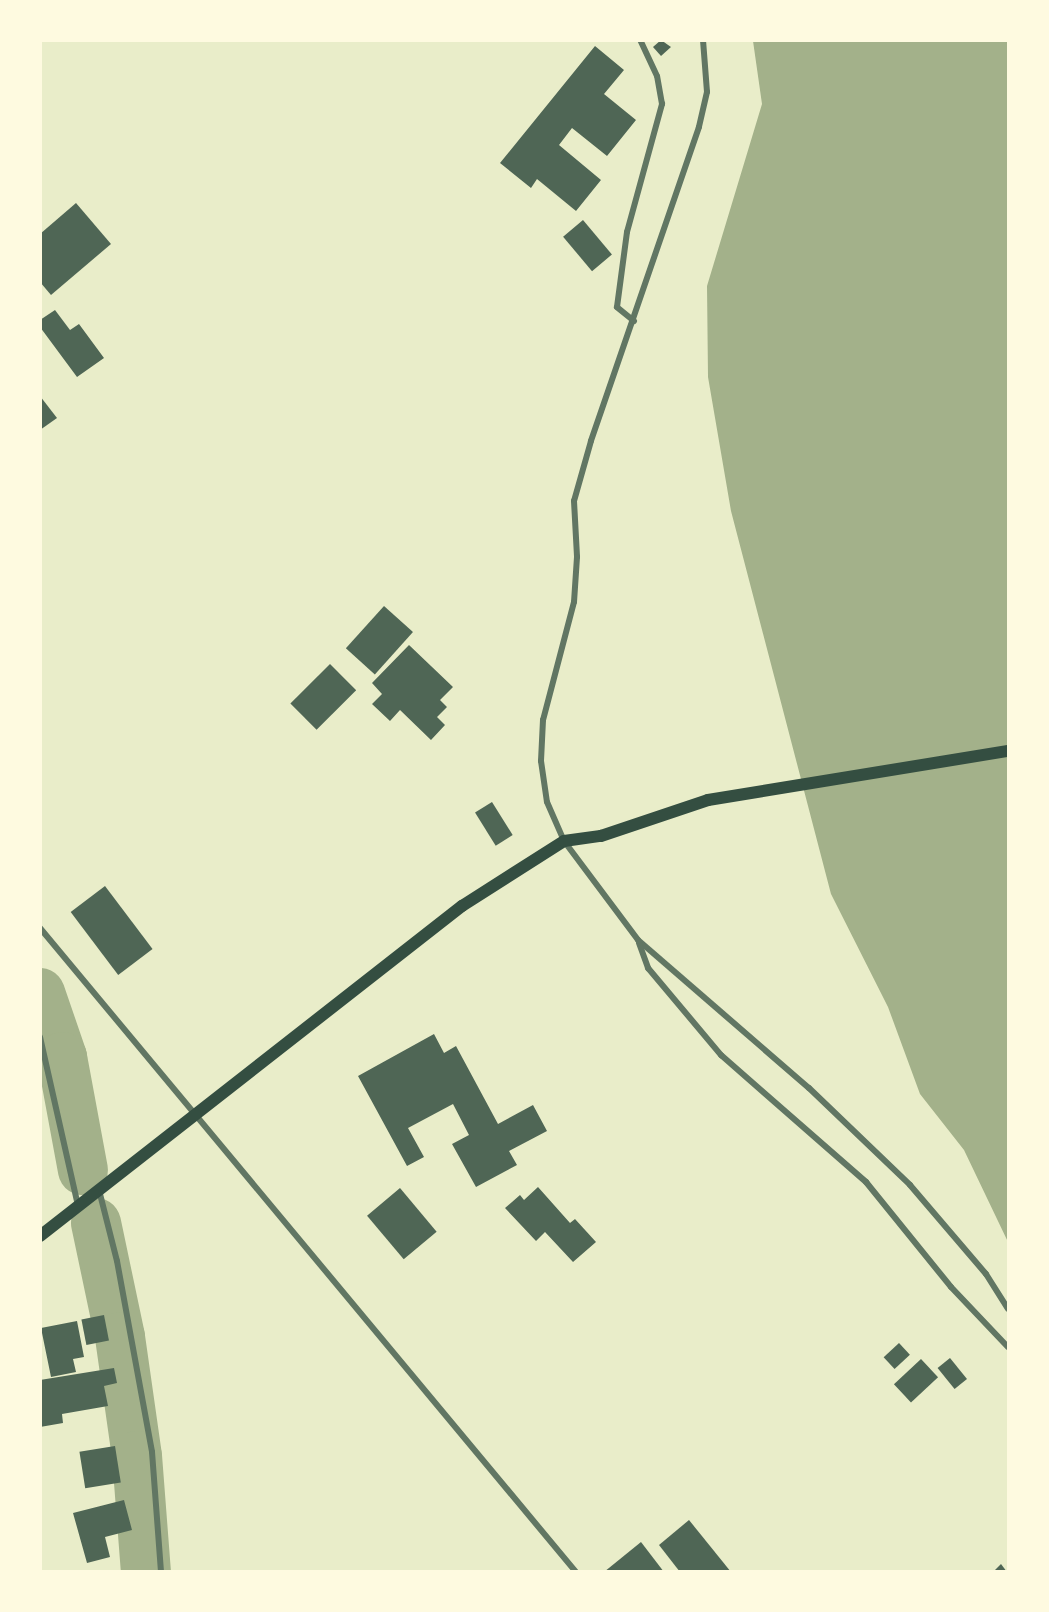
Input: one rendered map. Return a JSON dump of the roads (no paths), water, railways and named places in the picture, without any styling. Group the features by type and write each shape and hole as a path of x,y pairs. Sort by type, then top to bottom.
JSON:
{"main road":[{"path":"40,1236 462,906 564,841 601,836 708,800 1008,751"}],"street":[{"path":"634,321 617,307 627,232 662,104 657,76 640,40"},
{"path":"703,40 707,92 699,127 591,441 574,501 577,557 574,602 543,720 541,761 547,802 564,841 638,940 809,1088 910,1185 986,1274 1008,1309"},
{"path":"40,928 576,1572"},
{"path":"638,940 648,968 721,1055 866,1182 951,1287 1008,1347"},
{"path":"40,1038 78,1206"},
{"path":"99,1190 117,1261 152,1452 161,1572"}],"waterway":[{"path":"40,993 62,1057 83,1170"},
{"path":"96,1223 120,1337 137,1456 146,1572"}]}
